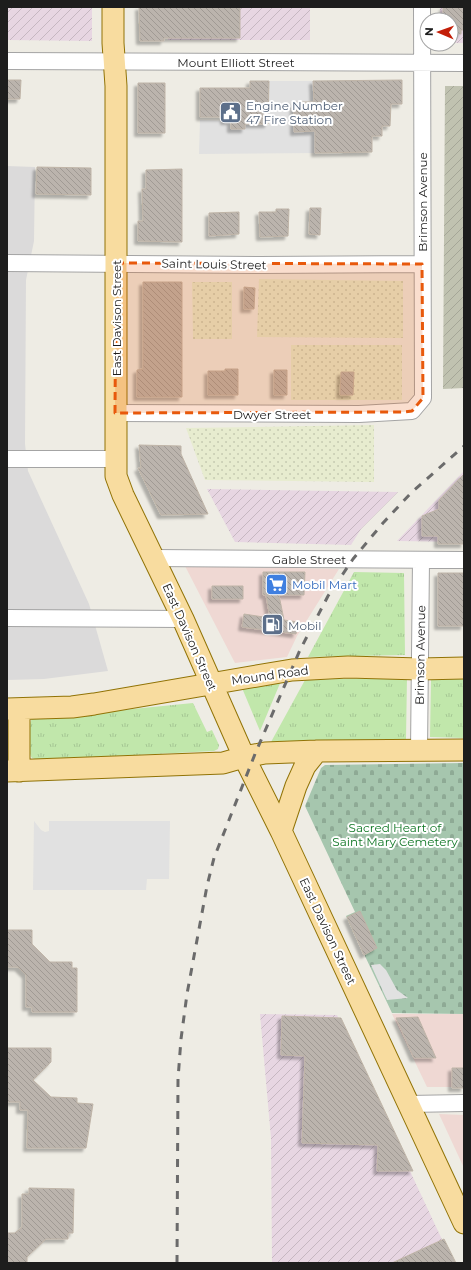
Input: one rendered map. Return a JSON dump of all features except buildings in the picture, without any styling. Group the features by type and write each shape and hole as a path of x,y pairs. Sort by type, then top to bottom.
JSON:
{"main road":[{"name":"East Davison Street","path":"113,7 116,86 116,476 123,495 183,619 244,757 281,831 464,1224"},
{"name":"Mound Road","path":"13,709 94,704 292,670 348,667 420,669 464,668"},
{"path":"13,709 13,771 223,763 265,753 317,751 464,750"},
{"path":"281,831 299,779 317,751"}],"street":[{"name":"Brimson Avenue","path":"422,7 422,398"},
{"name":"Mount Elliott Street","path":"7,61 464,63"},
{"name":"Saint Louis Street","path":"7,263 260,265 422,264"},
{"name":"Dwyer Street","path":"115,413 359,414 412,411 422,398"},
{"path":"7,459 116,460"},
{"name":"Gable Street","path":"154,558 464,560"},
{"name":"Brimson Avenue","path":"419,750 421,560"},
{"path":"7,618 183,619"},
{"path":"409,1104 464,1103"}],"highlighted area":[{"path":"116,263 422,264 423,398 412,411 403,412 115,413"}],"shaded area":[{"path":"7,7 92,7 92,41 7,40"},
{"path":"168,7 310,7 310,40 168,40"},
{"path":"440,7 464,7 464,43 459,43 459,12 440,12"},
{"path":"269,81 313,81 314,102 294,102 294,131 315,131 315,153 199,154 200,120 230,121 230,129 244,129 244,125 268,124 269,126"},
{"path":"445,86 464,86 464,388 443,389"},
{"path":"7,166 35,167 34,241 26,280 25,444 28,471 89,604 108,671 44,679 7,680"},
{"path":"259,279 403,281 403,338 257,337"},
{"path":"192,282 232,282 232,339 193,339"},
{"path":"291,345 402,345 402,400 291,400"},
{"path":"374,425 374,482 205,480 186,428"},
{"path":"464,471 464,542 397,541"},
{"path":"207,489 398,492 361,529 351,545 235,542"},
{"path":"185,566 339,569 297,636 287,657 235,663"},
{"path":"34,821 41,830 45,832 49,831 49,821 170,821 169,879 147,879 146,890 33,890"},
{"path":"380,964 386,970 397,990 408,998 387,1000 371,965"},
{"path":"260,1014 337,1015 453,1263 272,1263 271,1138"},
{"path":"392,1014 464,1014 464,1087 427,1087"},
{"path":"439,1114 464,1115 464,1168"}],"green space":[{"path":"354,572 404,573 405,655 308,657"},
{"path":"464,676 464,738 430,737 431,680"},
{"path":"407,677 406,739 271,742 305,680"},
{"path":"281,681 260,731 242,688"},
{"path":"193,703 207,732 212,730 219,745 218,749 214,751 38,760 32,758 30,755 28,732 32,719"},
{"name":"Sacred Heart of Saint Mary Cemetery","path":"464,763 464,1014 392,1013 346,916 355,912 305,806 321,768 325,765"}],"railway":[{"path":"177,1263 178,1079 181,1039 187,994 207,886 214,858 255,754 300,650 328,596 353,559 383,523 411,493 464,446"}],"place":[{"name":"Engine Number 47 Fire Station","path":"231,112"},
{"name":"Mobil Mart","path":"276,584"},
{"name":"Mobil","path":"273,625"}]}
